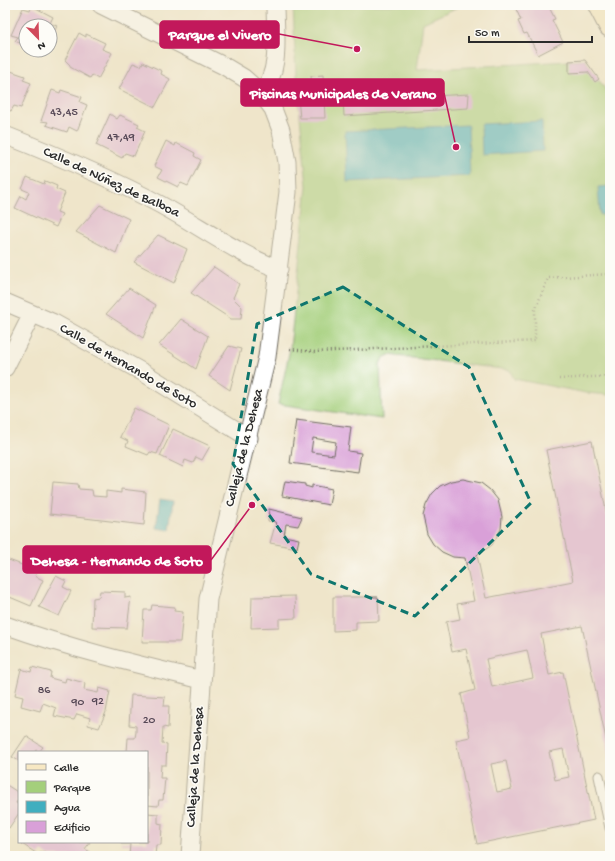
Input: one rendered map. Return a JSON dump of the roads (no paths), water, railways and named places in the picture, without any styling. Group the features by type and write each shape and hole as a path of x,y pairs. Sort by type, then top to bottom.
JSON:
{"street":[{"name":"Calleja de la Dehesa","path":"101,5 224,66 244,78 261,93 273,109 281,130 287,162 288,192 267,357 249,438 208,599 190,856"},
{"path":"261,93 268,86 275,70 275,5"},
{"name":"Calle de Núñez de Balboa","path":"5,135 55,155 133,190 194,223 253,260 279,269"},
{"name":"Calle de Hernando de Soto","path":"5,302 54,323 144,373 249,438"},
{"path":"5,368 32,314"},
{"path":"5,624 44,639 111,659 202,680"}],"lane":[{"path":"599,776 610,828"}],"water":[{"path":"542,121 543,151 482,155 481,124"},
{"path":"468,125 470,176 347,182 345,131"},
{"path":"610,186 610,215 600,215 598,187"},
{"path":"160,499 173,501 169,530 156,528"}],"place":[{"name":"Parque el Vivero","path":"357,49"},
{"name":"Piscinas Municipales de Verano","path":"456,147"},
{"name":"Dehesa - Hernando de Soto","path":"252,505"}]}
